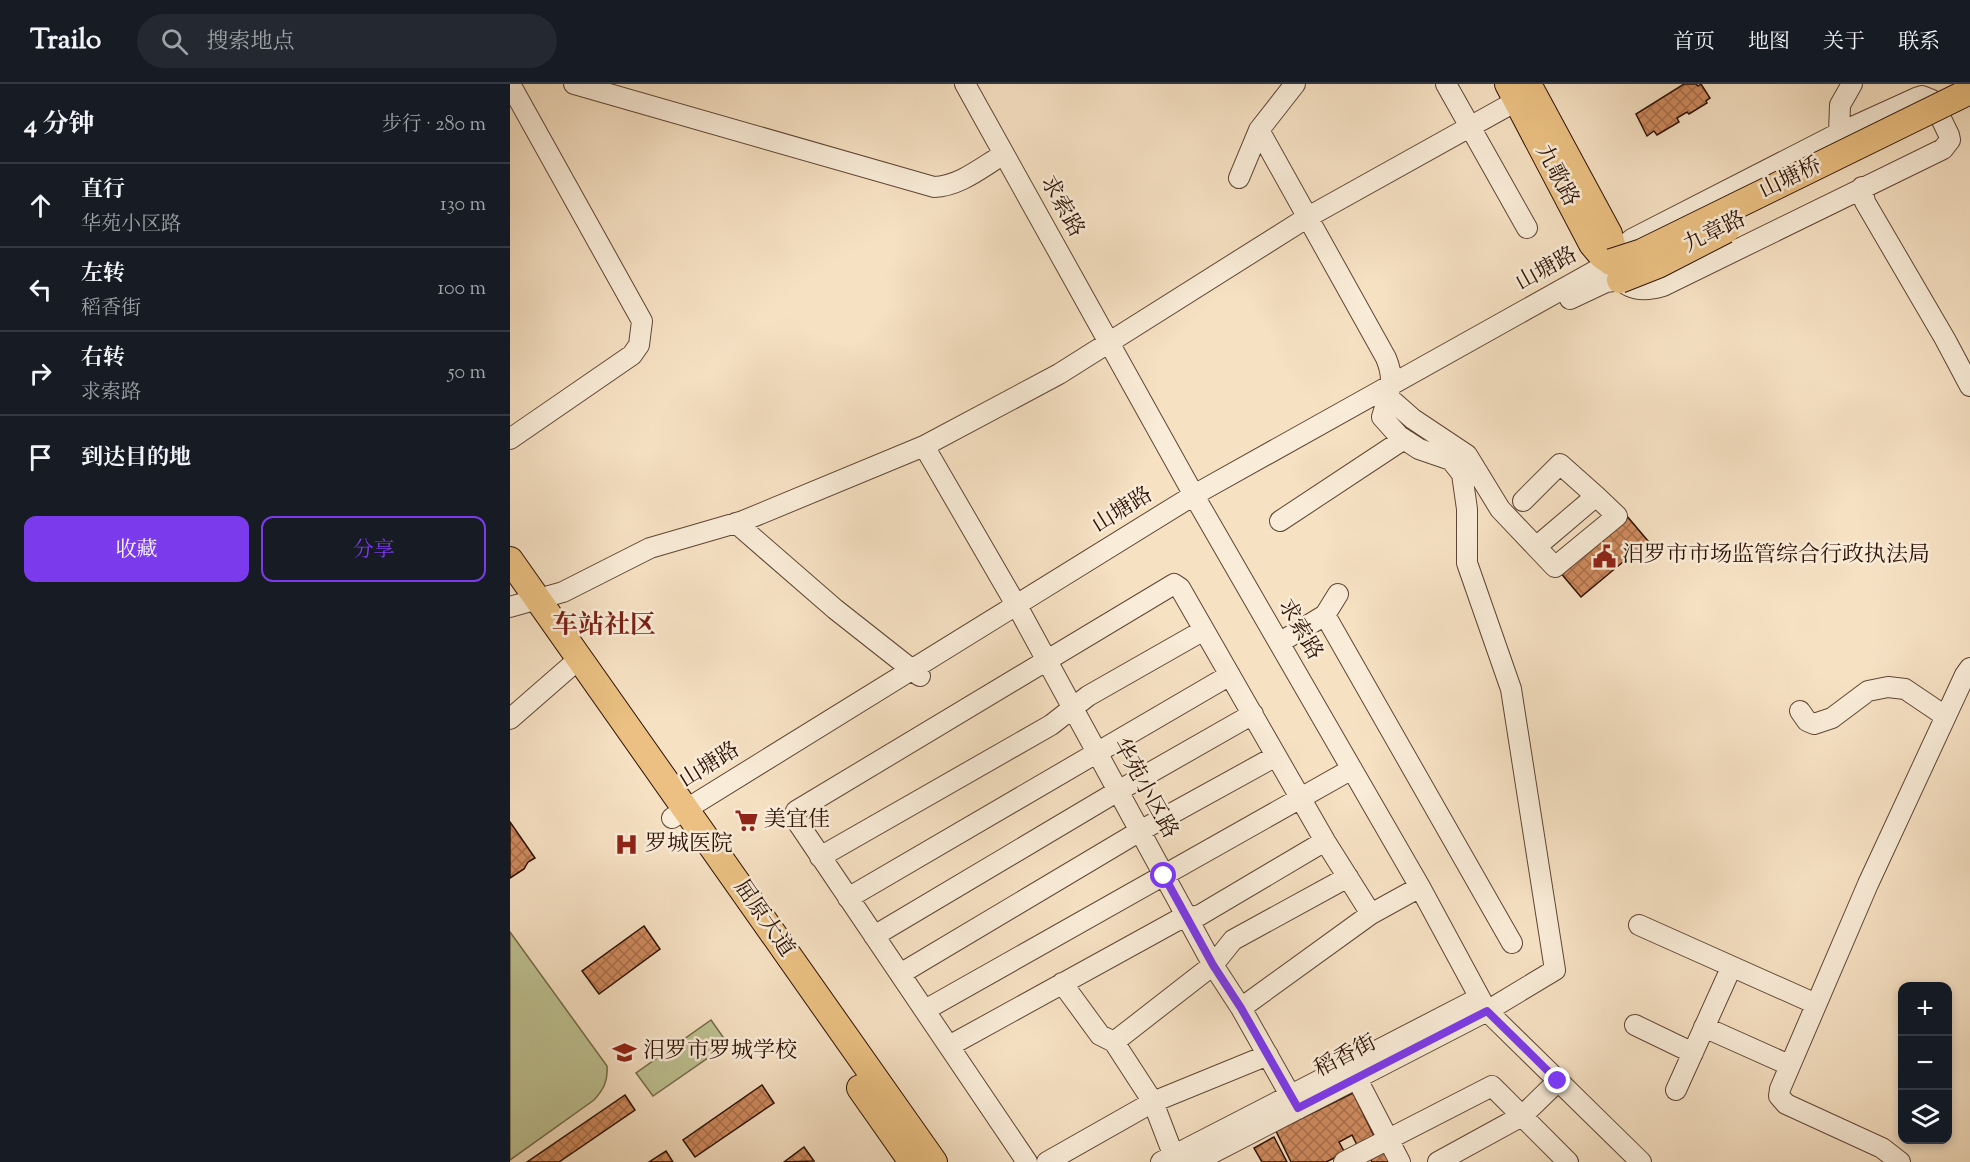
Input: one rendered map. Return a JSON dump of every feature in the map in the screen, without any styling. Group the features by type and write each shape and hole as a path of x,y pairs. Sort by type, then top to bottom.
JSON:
{"main road":[{"name":"九歌路","path":"1521,90 1609,234 1616,271"},
{"name":"山塘桥","path":"1616,271 1642,252 1970,91"},
{"name":"山塘桥","path":"1616,271 1658,265 1970,110"},
{"name":"屈原大道","path":"510,560 520,600 573,664 682,819 934,1162"},
{"name":"屈原大道","path":"682,819 912,1162"}],"street":[{"path":"510,84 642,321 639,345 632,355 510,440"},
{"path":"574,84 934,187 958,182 1004,154"},
{"name":"求索路","path":"965,84 1197,500 1420,886 1483,1005 1641,1162"},
{"path":"1239,178 1259,130 1295,84"},
{"path":"1446,84 1527,228"},
{"path":"1839,133 1840,105 1852,84"},
{"path":"520,600 563,592 650,548 736,523 924,446 1050,379 1308,217 1470,126 1521,90"},
{"name":"九章路","path":"1616,271 1628,287 1651,290 1662,286 1943,149 1950,140 1932,100 1922,96 1839,133"},
{"path":"1062,983 1100,1035 1114,1042 1153,1102 1170,1160 1294,1102 1555,970 1511,689 1467,563 1467,509 1462,474 1451,460 1419,449 1399,436 1382,417 1390,390 1392,373 1386,358 1259,130"},
{"name":"山塘路","path":"682,819 1197,500 1390,390 1616,271 1622,247 1632,239 1839,133"},
{"path":"1862,187 1874,198 1970,373"},
{"path":"1862,187 1865,202 1970,386"},
{"path":"1390,390 1413,419 1467,455 1500,509 1555,567 1617,516 1560,464 1523,501"},
{"path":"1280,521 1404,439"},
{"name":"华苑小区路","path":"924,446 1019,610 1213,965 1241,1008 1294,1102"},
{"path":"1536,547 1596,496"},
{"path":"736,523 835,609 916,673"},
{"path":"1027,1162 794,818 796,811 1174,584 1180,588 1325,841 1371,914"},
{"path":"1279,643 1325,615 1338,594"},
{"path":"1325,615 1512,943"},
{"path":"820,857 1051,725 1088,696 1204,630"},
{"path":"510,719 573,664"},
{"path":"1900,1162 1882,1148 1786,1104 1779,1096 1789,1065 1868,884 1945,716 1970,668"},
{"path":"848,898 1230,675"},
{"path":"1800,711 1807,721 1814,724 1832,718 1868,691 1887,687 1905,689 1945,716"},
{"path":"874,936 1252,714"},
{"path":"900,974 1140,831 1276,756"},
{"path":"925,1010 1301,800 1352,769"},
{"path":"949,1046 1176,921 1200,915 1325,841"},
{"path":"1114,1042 1213,965 1233,940 1348,877"},
{"path":"1241,1008 1371,914 1420,886"},
{"path":"1639,925 1816,1004"},
{"path":"1676,1090 1731,968"},
{"name":"稻香街","path":"1195,1162 1294,1102 1357,1079 1483,1005"},
{"path":"1635,1025 1693,1053"},
{"path":"1704,1027 1789,1065"},
{"path":"1047,1162 1153,1102 1268,1055"},
{"path":"1357,1079 1400,1162"},
{"path":"1438,1162 1522,1116 1558,1081"},
{"path":"1344,1162 1492,1086 1563,1158"},
{"path":"1540,1162 1563,1158"}],"green space":[{"path":"510,932 607,1066 607,1076 605,1084 594,1100 510,1160"},
{"path":"711,1020 728,1044 653,1096 636,1073"}],"building":[{"path":"1684,84 1698,86 1701,84 1710,98 1706,101 1707,103 1677,118 1679,122 1657,135 1654,131 1647,136 1636,114"},
{"name":"汨罗市市场监管综合行政执法局","path":"1626,515 1648,541 1581,597 1559,571"},
{"path":"510,822 535,858 510,878"},
{"path":"644,926 660,949 599,994 582,971"},
{"path":"762,1085 774,1103 695,1157 683,1140"},
{"path":"1353,1093 1376,1140 1359,1149 1352,1135 1339,1142 1345,1153 1326,1162 1291,1162 1276,1131"},
{"path":"625,1095 635,1110 559,1162 527,1162"},
{"path":"1274,1137 1287,1162 1262,1162 1254,1148"},
{"path":"1381,1145 1389,1162 1372,1162 1367,1152"},
{"path":"804,1147 814,1161 784,1162"},
{"path":"666,1151 673,1162 649,1162"}],"place":[{"name":"汨罗市市场监管综合行政执法局","path":"1604,556"},
{"name":"美宜佳","path":"746,821"},
{"name":"罗城医院","path":"627,845"},
{"name":"汨罗市罗城学校","path":"625,1052"}],"district":[{"name":"车站社区","path":"604,626"}],"route":[{"path":"1164,876 1213,965 1241,1008 1298,1108 1487,1011 1558,1081"}]}
